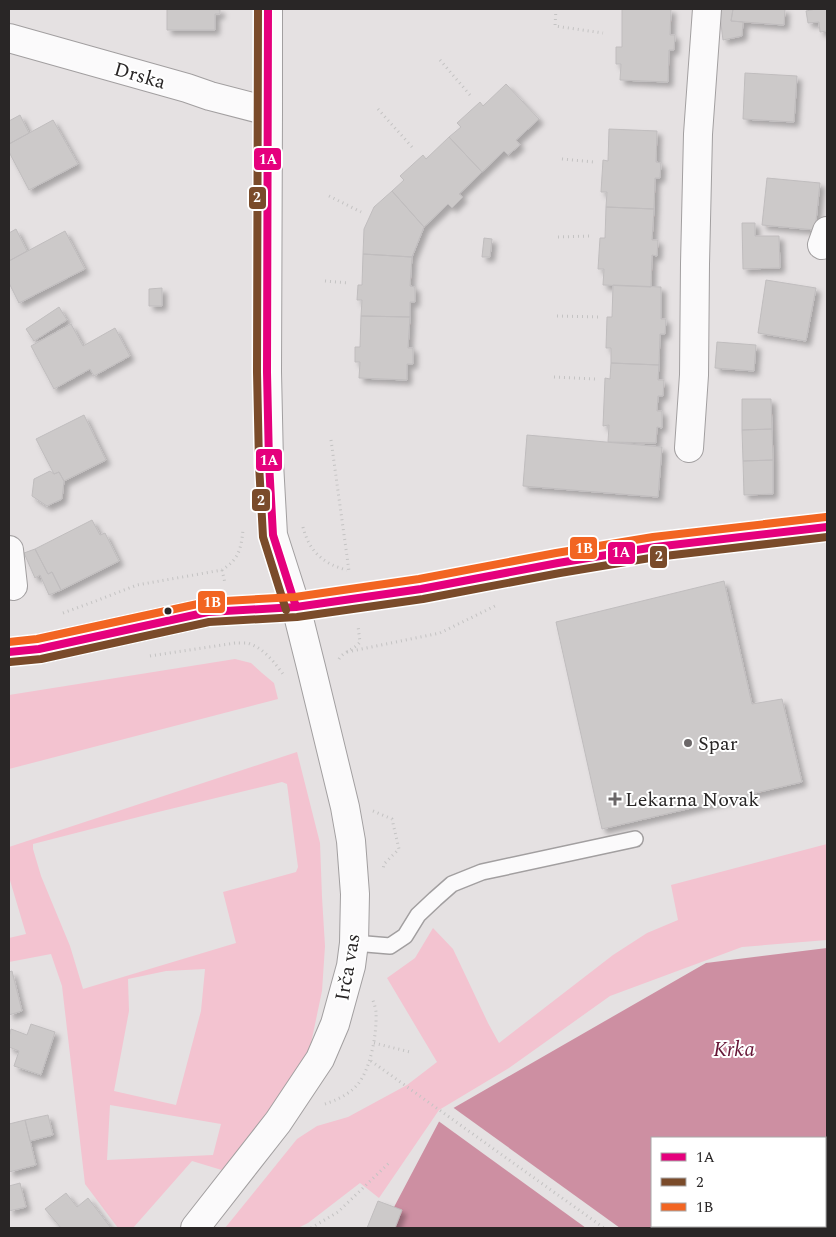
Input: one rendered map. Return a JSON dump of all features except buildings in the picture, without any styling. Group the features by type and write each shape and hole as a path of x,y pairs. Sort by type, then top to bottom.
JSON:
{"main road":[{"path":"9,652 39,649 208,612 296,607 421,589 655,547 827,527"}],"street":[{"name":"Irča vas","path":"195,1228 278,1122 320,1059 335,1024 354,943 355,894 351,841 296,607 273,534 267,372 268,9"},
{"path":"690,448 694,375 698,134 707,9"},
{"name":"Drska","path":"10,42 268,111"},
{"path":"9,550 13,586"}],"lane":[{"path":"354,943 390,946 405,936 418,916 452,884 482,872 635,839"}],"path":[{"path":"556,9 555,26 603,34"},
{"path":"440,60 470,95"},
{"path":"378,110 412,147"},
{"path":"562,159 594,162"},
{"path":"329,196 361,212"},
{"path":"558,237 590,236"},
{"path":"325,282 349,283"},
{"path":"558,316 599,317"},
{"path":"554,377 596,379"},
{"path":"302,522 303,530 317,555 327,563 349,571 331,440"},
{"path":"55,616 137,585 222,570 237,557 242,539"},
{"path":"347,652 440,634 499,604"},
{"path":"338,659 356,647 360,642 359,634"},
{"path":"149,656 235,643 247,643 267,654 283,674"},
{"path":"392,819 399,849"},
{"path":"374,1043 410,1052"},
{"path":"371,1061 604,1228"},
{"path":"311,1228 338,1212 388,1163"}],"shaded area":[{"path":"235,659 251,663 274,683 278,699 9,769 9,695"},
{"path":"297,752 320,843 325,946 322,991 310,1048 272,1109 225,1171 192,1161 133,1228 118,1228 85,1184 62,986 51,954 9,962 9,938 26,934 9,877 9,847","holes":["282,782 287,784 298,867 296,872 223,892 236,943 83,989 70,946 41,876 33,844","205,969 201,1011 176,1105 114,1091 129,1011 128,979 166,971","110,1105 221,1124 213,1155 107,1160"]},
{"path":"827,844 827,940 742,947 610,996 509,1068 439,1110 379,1198 360,1183 308,1223 298,1228 225,1228 297,1139 317,1126 348,1117 407,1085 437,1062 387,978 415,958 433,928 453,949 499,1043 613,955 647,933 678,920 671,885"}],"water":[{"name":"Krka","path":"827,948 827,1228 383,1228 443,1114 706,963"}],"pier":[{"path":"451,1106 620,1228 586,1228 437,1120 441,1112"}],"transit line":[{"name":"2","path":"258,9 257,372 259,464 263,537 286,610"},
{"name":"1A","path":"268,9 267,372 269,463 273,535 296,607"},
{"name":"1B","path":"9,642 37,639 207,602 295,597 419,579 653,537 826,517"},
{"name":"1A","path":"9,652 39,649 208,612 296,607 421,589 655,547 827,527"},
{"name":"2","path":"10,662 41,659 209,622 297,617 423,599 656,557 827,537"}],"place":[{"name":"Spar","path":"688,743"},
{"name":"Lekarna Novak","path":"615,799"}]}
